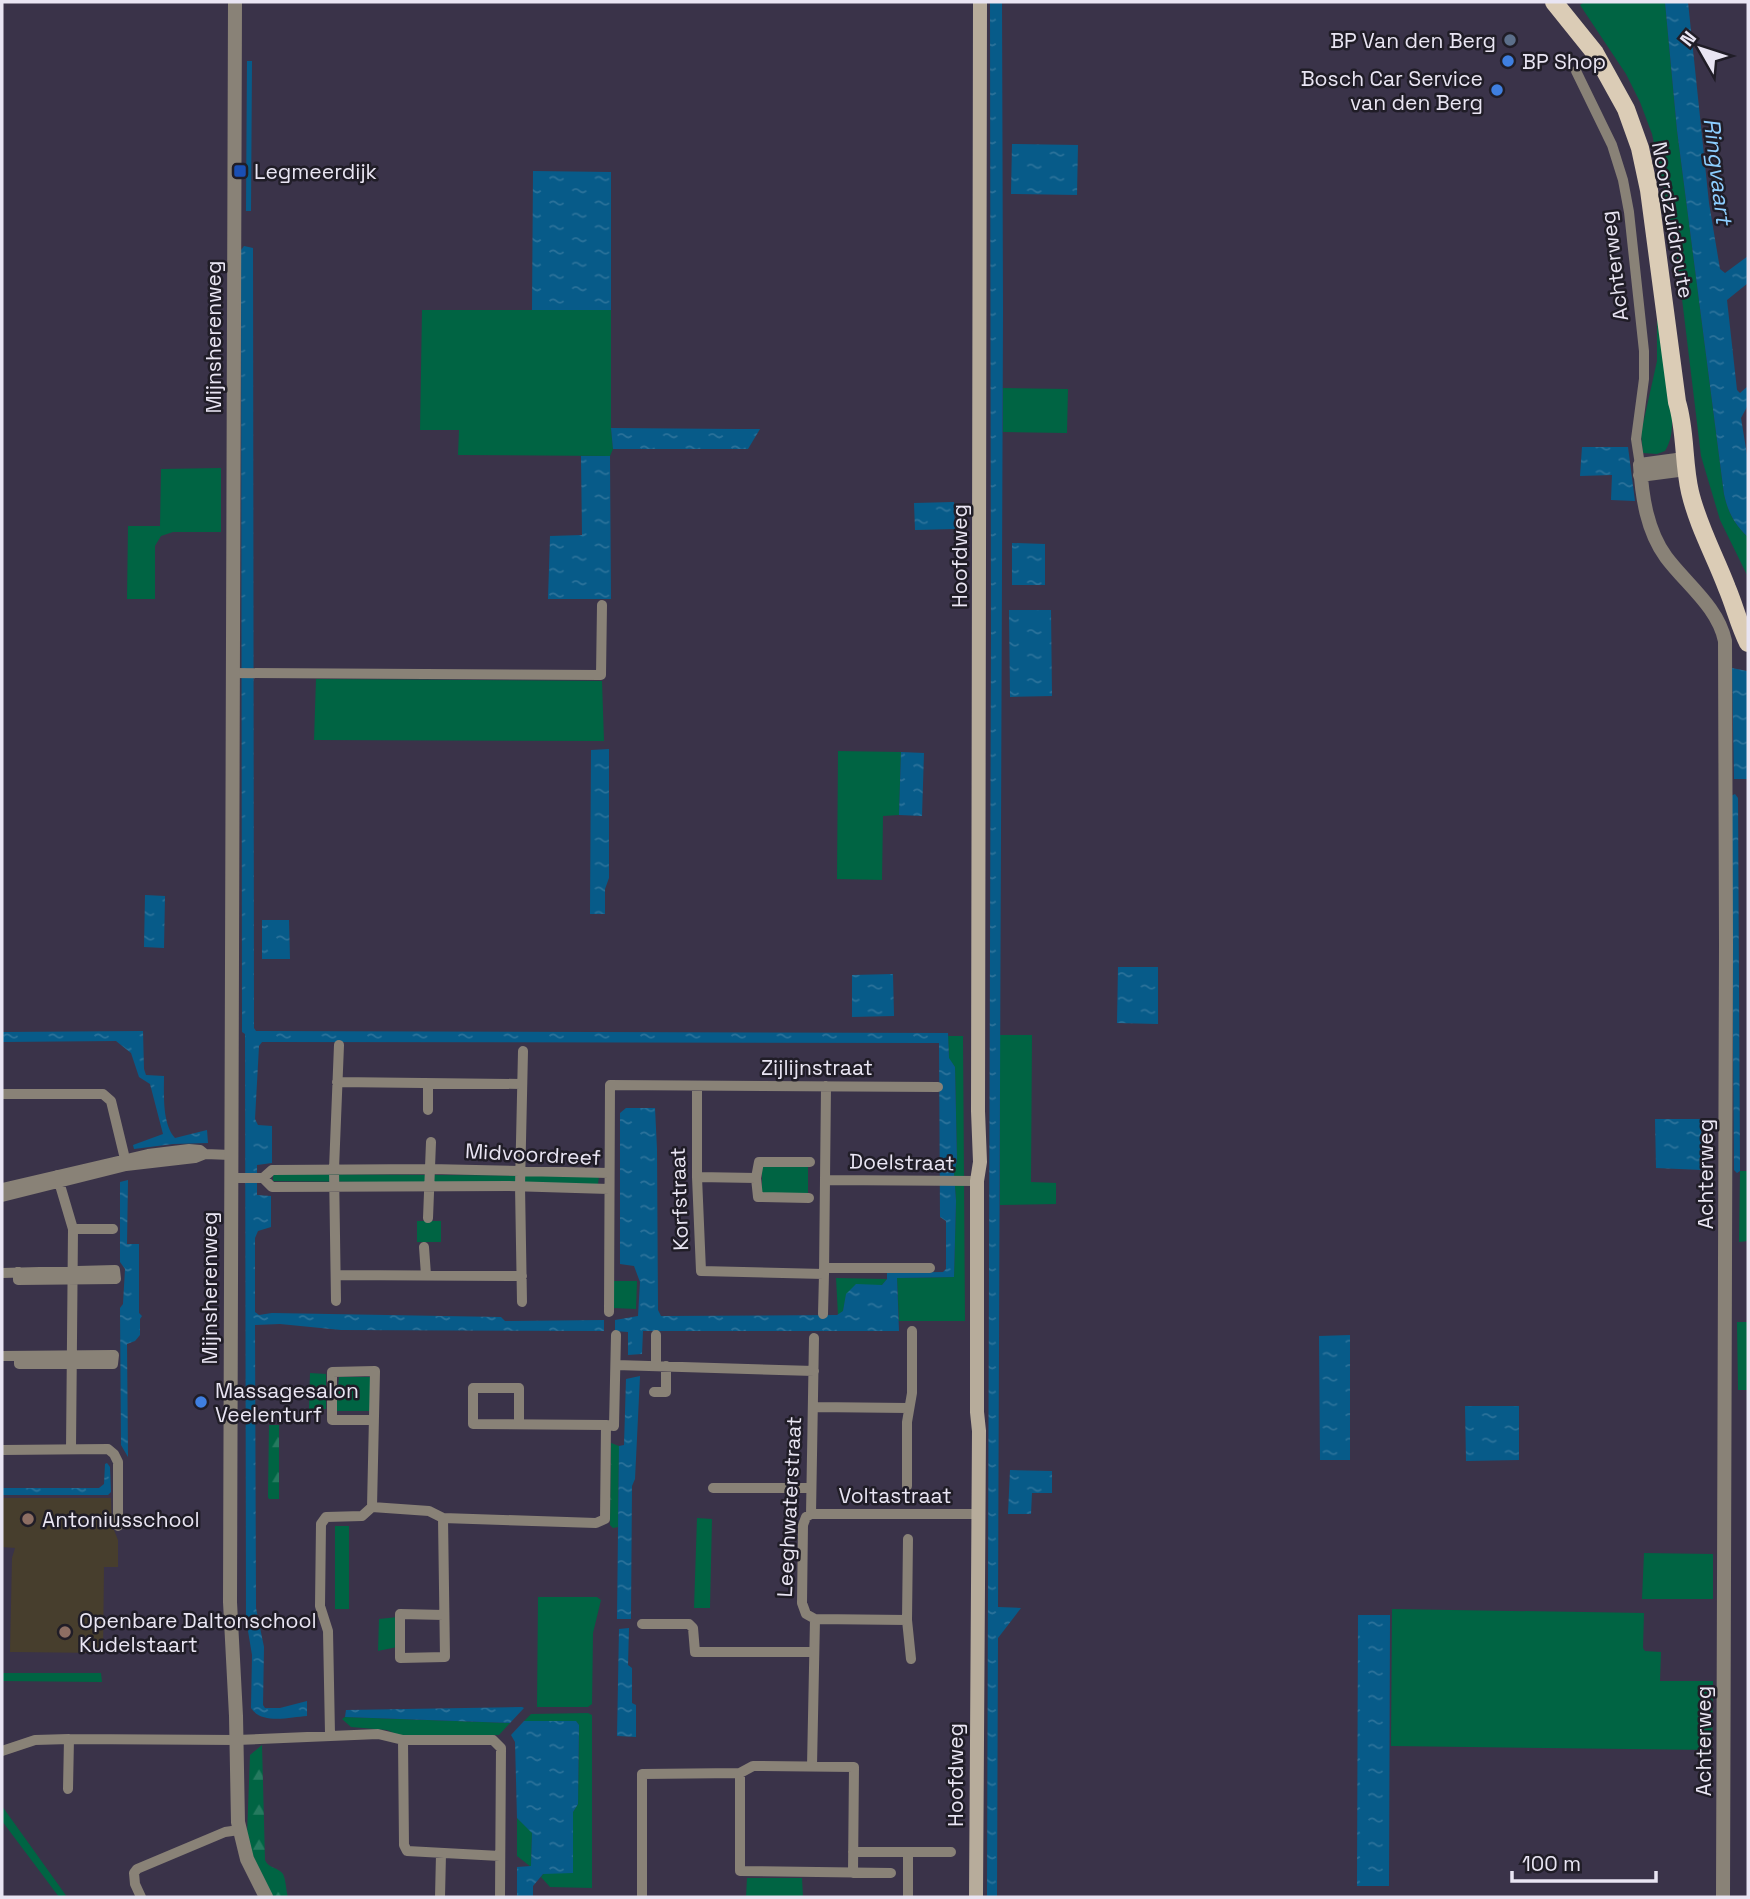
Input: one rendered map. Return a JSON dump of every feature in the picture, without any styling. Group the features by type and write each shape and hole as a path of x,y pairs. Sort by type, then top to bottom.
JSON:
{"main road":[{"name":"Hoofdweg","path":"976,1897 978,1628 975,1514 979,1431 977,1181 980,1162 980,2"},
{"name":"Noordzuidroute","path":"1540,2 1569,23"},
{"name":"Noordzuidroute","path":"1554,2 1595,53 1626,108 1640,148 1653,216 1677,402 1674,416 1676,443 1685,464 1699,521 1729,590 1748,623"},
{"name":"Noordzuidroute","path":"1729,590 1737,622 1748,643"}],"street":[{"name":"Mijnsherenweg","path":"235,2 237,673 230,1155 235,1178 230,1602 239,1830 247,1859 266,1897"},
{"name":"Achterweg","path":"1576,71 1612,145 1629,212 1644,351 1644,379 1636,439 1653,535 1665,556 1715,616 1725,641 1727,944 1723,1897"},
{"path":"1640,470 1685,464"},
{"path":"237,673 601,675 602,605"},
{"path":"335,1301 337,1275 334,1170 339,1045"},
{"path":"522,1302 520,1186 523,1051"},
{"path":"337,1082 522,1084"},
{"path":"428,1084 428,1110"},
{"name":"Zijlijnstraat","path":"609,1173 610,1085 938,1087"},
{"name":"Korfstraat","path":"697,1086 696,1177 701,1271 930,1268"},
{"path":"823,1314 826,1086"},
{"path":"2,1094 103,1094 111,1101 125,1162"},
{"path":"428,1218 431,1142"},
{"path":"2,1198 58,1179 125,1162 195,1158 205,1154 230,1155"},
{"path":"809,1198 758,1197 756,1178 759,1162 810,1162"},
{"name":"Midvoordreef","path":"235,1178 262,1178 272,1170 430,1169 609,1173 609,1189 520,1186 272,1187 262,1178"},
{"path":"696,1177 756,1178"},
{"path":"2,1188 58,1179"},
{"path":"58,1179 73,1228 71,1449"},
{"name":"Doelstraat","path":"826,1180 977,1181"},
{"path":"609,1189 609,1312"},
{"path":"73,1228 113,1228"},
{"path":"424,1247 426,1275"},
{"path":"2,1273 72,1275"},
{"path":"337,1275 522,1276"},
{"path":"907,1486 912,1331"},
{"path":"519,1424 519,1388 473,1388 473,1424 614,1426 616,1335"},
{"path":"654,1392 666,1392 656,1335"},
{"name":"Leeghwaterstraat","path":"812,1766 815,1619 806,1614 802,1603 803,1525 806,1517 811,1514 814,1338"},
{"path":"2,1356 71,1359"},
{"path":"616,1365 814,1371"},
{"path":"372,1507 374,1420 375,1371 332,1371 332,1420 374,1420"},
{"path":"813,1407 908,1408"},
{"path":"330,1734 328,1631 320,1606 321,1524 326,1517 362,1516 372,1507 429,1511 443,1518 596,1523 605,1519 606,1425"},
{"path":"2,1450 108,1449 118,1462 118,1527"},
{"path":"713,1488 811,1488"},
{"name":"Voltastraat","path":"811,1514 975,1514"},
{"path":"443,1518 444,1615 444,1657 400,1658 400,1614 444,1615"},
{"path":"908,1539 907,1620 911,1659"},
{"path":"815,1619 907,1620"},
{"path":"642,1624 689,1624 693,1629 695,1652 813,1652"},
{"path":"2,1751 35,1740 69,1739 237,1740 378,1734 403,1740 493,1740 501,1748 500,1897"},
{"path":"68,1789 69,1739"},
{"path":"403,1740 404,1845 407,1851 500,1856"},
{"path":"642,1897 642,1774 740,1773 753,1766 854,1767 853,1872"},
{"path":"740,1773 740,1871 891,1873"},
{"path":"141,1897 135,1884 134,1873 137,1869 225,1832 239,1830"},
{"path":"853,1852 951,1852"},
{"path":"908,1852 908,1897"},
{"path":"440,1897 441,1854"}],"shaded area":[{"path":"2,1498 111,1498 112,1530 118,1540 118,1567 104,1567 103,1653 10,1652 12,1558 15,1548 2,1547"}],"green space":[{"path":"1584,2 1665,2 1677,130 1724,494 1732,517 1748,537 1748,577 1720,520 1701,456 1675,241 1652,134 1626,74 1580,5"},
{"path":"1657,291 1672,422 1668,446 1665,451 1657,454 1643,453 1641,433 1657,361"},
{"path":"422,310 611,310 613,449 610,456 458,455 459,430 420,430"},
{"path":"1003,388 1068,389 1067,433 1003,432"},
{"path":"221,468 221,532 173,532 161,536 155,546 155,599 127,599 128,526 160,526 161,469"},
{"path":"316,679 602,681 604,741 314,740"},
{"path":"838,751 901,752 899,815 883,816 882,880 837,879"},
{"path":"1000,1035 1032,1035 1031,1182 1056,1183 1056,1204 1000,1205"},
{"path":"948,1036 963,1036 965,1321 899,1321 897,1278 954,1277 954,1173 957,1161 955,1067 949,1059"},
{"path":"762,1167 808,1167 808,1193 762,1193"},
{"path":"1740,1171 1748,1171 1748,1241 1739,1242"},
{"path":"273,1174 599,1176 598,1184 273,1181"},
{"path":"417,1221 441,1221 441,1242 417,1242"},
{"path":"836,1278 887,1279 882,1285 846,1296 843,1311 838,1315"},
{"path":"613,1281 637,1281 636,1309 613,1308"},
{"path":"1737,1322 1748,1322 1748,1390 1738,1390"},
{"path":"310,1373 326,1374 326,1409 309,1409"},
{"path":"339,1377 372,1377 371,1411 336,1411"},
{"path":"269,1425 279,1425 279,1499 268,1497"},
{"path":"611,1443 619,1446 618,1527 613,1528 610,1525"},
{"path":"697,1518 712,1519 710,1608 694,1608"},
{"path":"335,1526 349,1526 349,1609 335,1609"},
{"path":"1644,1553 1713,1554 1713,1599 1642,1599"},
{"path":"538,1597 597,1597 601,1600 593,1633 592,1704 588,1707 537,1707"},
{"path":"1392,1609 1644,1613 1643,1648 1645,1651 1661,1652 1660,1681 1713,1681 1712,1750 1391,1746"},
{"path":"398,1617 397,1647 378,1651 379,1619"},
{"path":"2,1673 101,1673 102,1682 2,1681"},
{"path":"531,1714 592,1715 592,1888 550,1887 541,1877 544,1873 573,1872 573,1812 578,1804 579,1725 576,1721 524,1721"},
{"path":"342,1719 510,1723 499,1735 398,1735 387,1730 351,1727"},
{"path":"262,1745 265,1860 283,1874 288,1897 271,1897 253,1862 247,1835 250,1755"},
{"path":"2,1806 67,1897 59,1897 2,1821"},
{"path":"517,1818 532,1832 531,1867 517,1856"},
{"path":"747,1878 802,1878 803,1897 746,1897"}],"water":[{"path":"990,2 1002,2 998,1607 1021,1608 998,1638 997,1897 987,1897"},
{"path":"1665,2 1688,2 1709,203 1720,269 1725,273 1748,256 1748,283 1727,300 1737,390 1740,393 1748,386 1748,405 1741,418 1748,461 1748,537 1732,517 1724,494 1677,130"},
{"path":"247,61 252,61 251,211 246,211"},
{"path":"1012,144 1078,145 1077,195 1011,194"},
{"path":"533,171 611,172 611,310 532,310"},
{"path":"244,246 253,248 256,1031 948,1033 949,1058 955,1067 957,1161 954,1173 954,1277 897,1278 899,1331 643,1331 642,1354 628,1355 628,1332 615,1331 615,1320 638,1316 640,1282 634,1266 620,1264 620,1113 626,1108 655,1108 658,1310 661,1316 837,1315 843,1311 846,1294 856,1284 882,1285 887,1279 887,1273 943,1272 946,1269 946,1221 940,1217 939,1043 262,1042 259,1046 255,1119 258,1125 272,1126 272,1163 257,1165 257,1195 271,1196 271,1227 258,1231 255,1238 255,1312 259,1315 272,1313 501,1317 505,1321 604,1320 604,1331 341,1330 280,1324 255,1325 256,1608 264,1647 263,1705 265,1708 280,1708 307,1701 307,1716 277,1719 262,1717 251,1708 252,1655 246,1619 245,1034 242,1032 241,250"},
{"path":"611,428 760,429 748,449 613,449"},
{"path":"1582,447 1628,447 1635,501 1611,500 1612,475 1580,476"},
{"path":"581,456 610,456 611,599 548,599 550,536 582,535"},
{"path":"954,502 955,529 915,530 914,503"},
{"path":"1012,543 1045,544 1045,585 1012,585"},
{"path":"1009,610 1051,610 1052,696 1010,697"},
{"path":"1732,668 1747,671 1748,675 1748,779 1734,779"},
{"path":"609,749 609,878 605,889 605,914 590,914 591,750"},
{"path":"901,752 924,753 922,816 899,815"},
{"path":"1735,794 1738,798 1740,1171 1737,1173 1734,1170 1731,796"},
{"path":"145,895 165,896 164,948 144,947"},
{"path":"262,920 289,920 290,959 262,959"},
{"path":"1118,967 1158,967 1158,1024 1117,1023"},
{"path":"893,974 894,1016 852,1017 852,975"},
{"path":"143,1031 144,1069 146,1075 164,1076 165,1108 171,1132 175,1138 207,1130 208,1143 134,1149 133,1145 163,1134 150,1084 139,1077 131,1053 116,1041 2,1042 2,1032"},
{"path":"1655,1119 1701,1119 1702,1170 1656,1168"},
{"path":"128,1180 127,1244 139,1244 139,1313 142,1316 140,1335 127,1344 128,1457 121,1445 120,1308 123,1304 125,1269 120,1262 120,1182"},
{"path":"1350,1335 1350,1460 1320,1460 1319,1336"},
{"path":"640,1376 635,1479 632,1486 631,1619 617,1619 619,1446 624,1445 626,1379"},
{"path":"1465,1406 1519,1406 1519,1460 1466,1461"},
{"path":"107,1463 110,1467 111,1492 108,1495 2,1495 2,1488 99,1488 104,1484"},
{"path":"1010,1470 1052,1471 1052,1493 1032,1493 1031,1514 1008,1514"},
{"path":"1358,1615 1390,1615 1389,1886 1357,1886"},
{"path":"629,1628 628,1665 632,1668 636,1737 617,1736 619,1629"},
{"path":"524,1708 510,1723 345,1717 346,1710"},
{"path":"524,1721 576,1721 579,1725 578,1804 573,1812 573,1873 543,1874 533,1886 533,1897 517,1897 517,1867 531,1866 532,1833 517,1818 515,1742 511,1735"}],"place":[{"name":"BP Van den Berg","path":"1510,40"},
{"name":"BP Shop","path":"1508,61"},
{"name":"Bosch Car Service van den Berg","path":"1497,90"},
{"name":"Legmeerdijk","path":"240,171"},
{"name":"Massagesalon Veelenturf","path":"201,1402"},
{"name":"Antoniusschool","path":"28,1519"},
{"name":"Openbare Daltonschool Kudelstaart","path":"65,1632"}],"water label":[{"name":"Ringvaart","path":"1718,171"}]}
